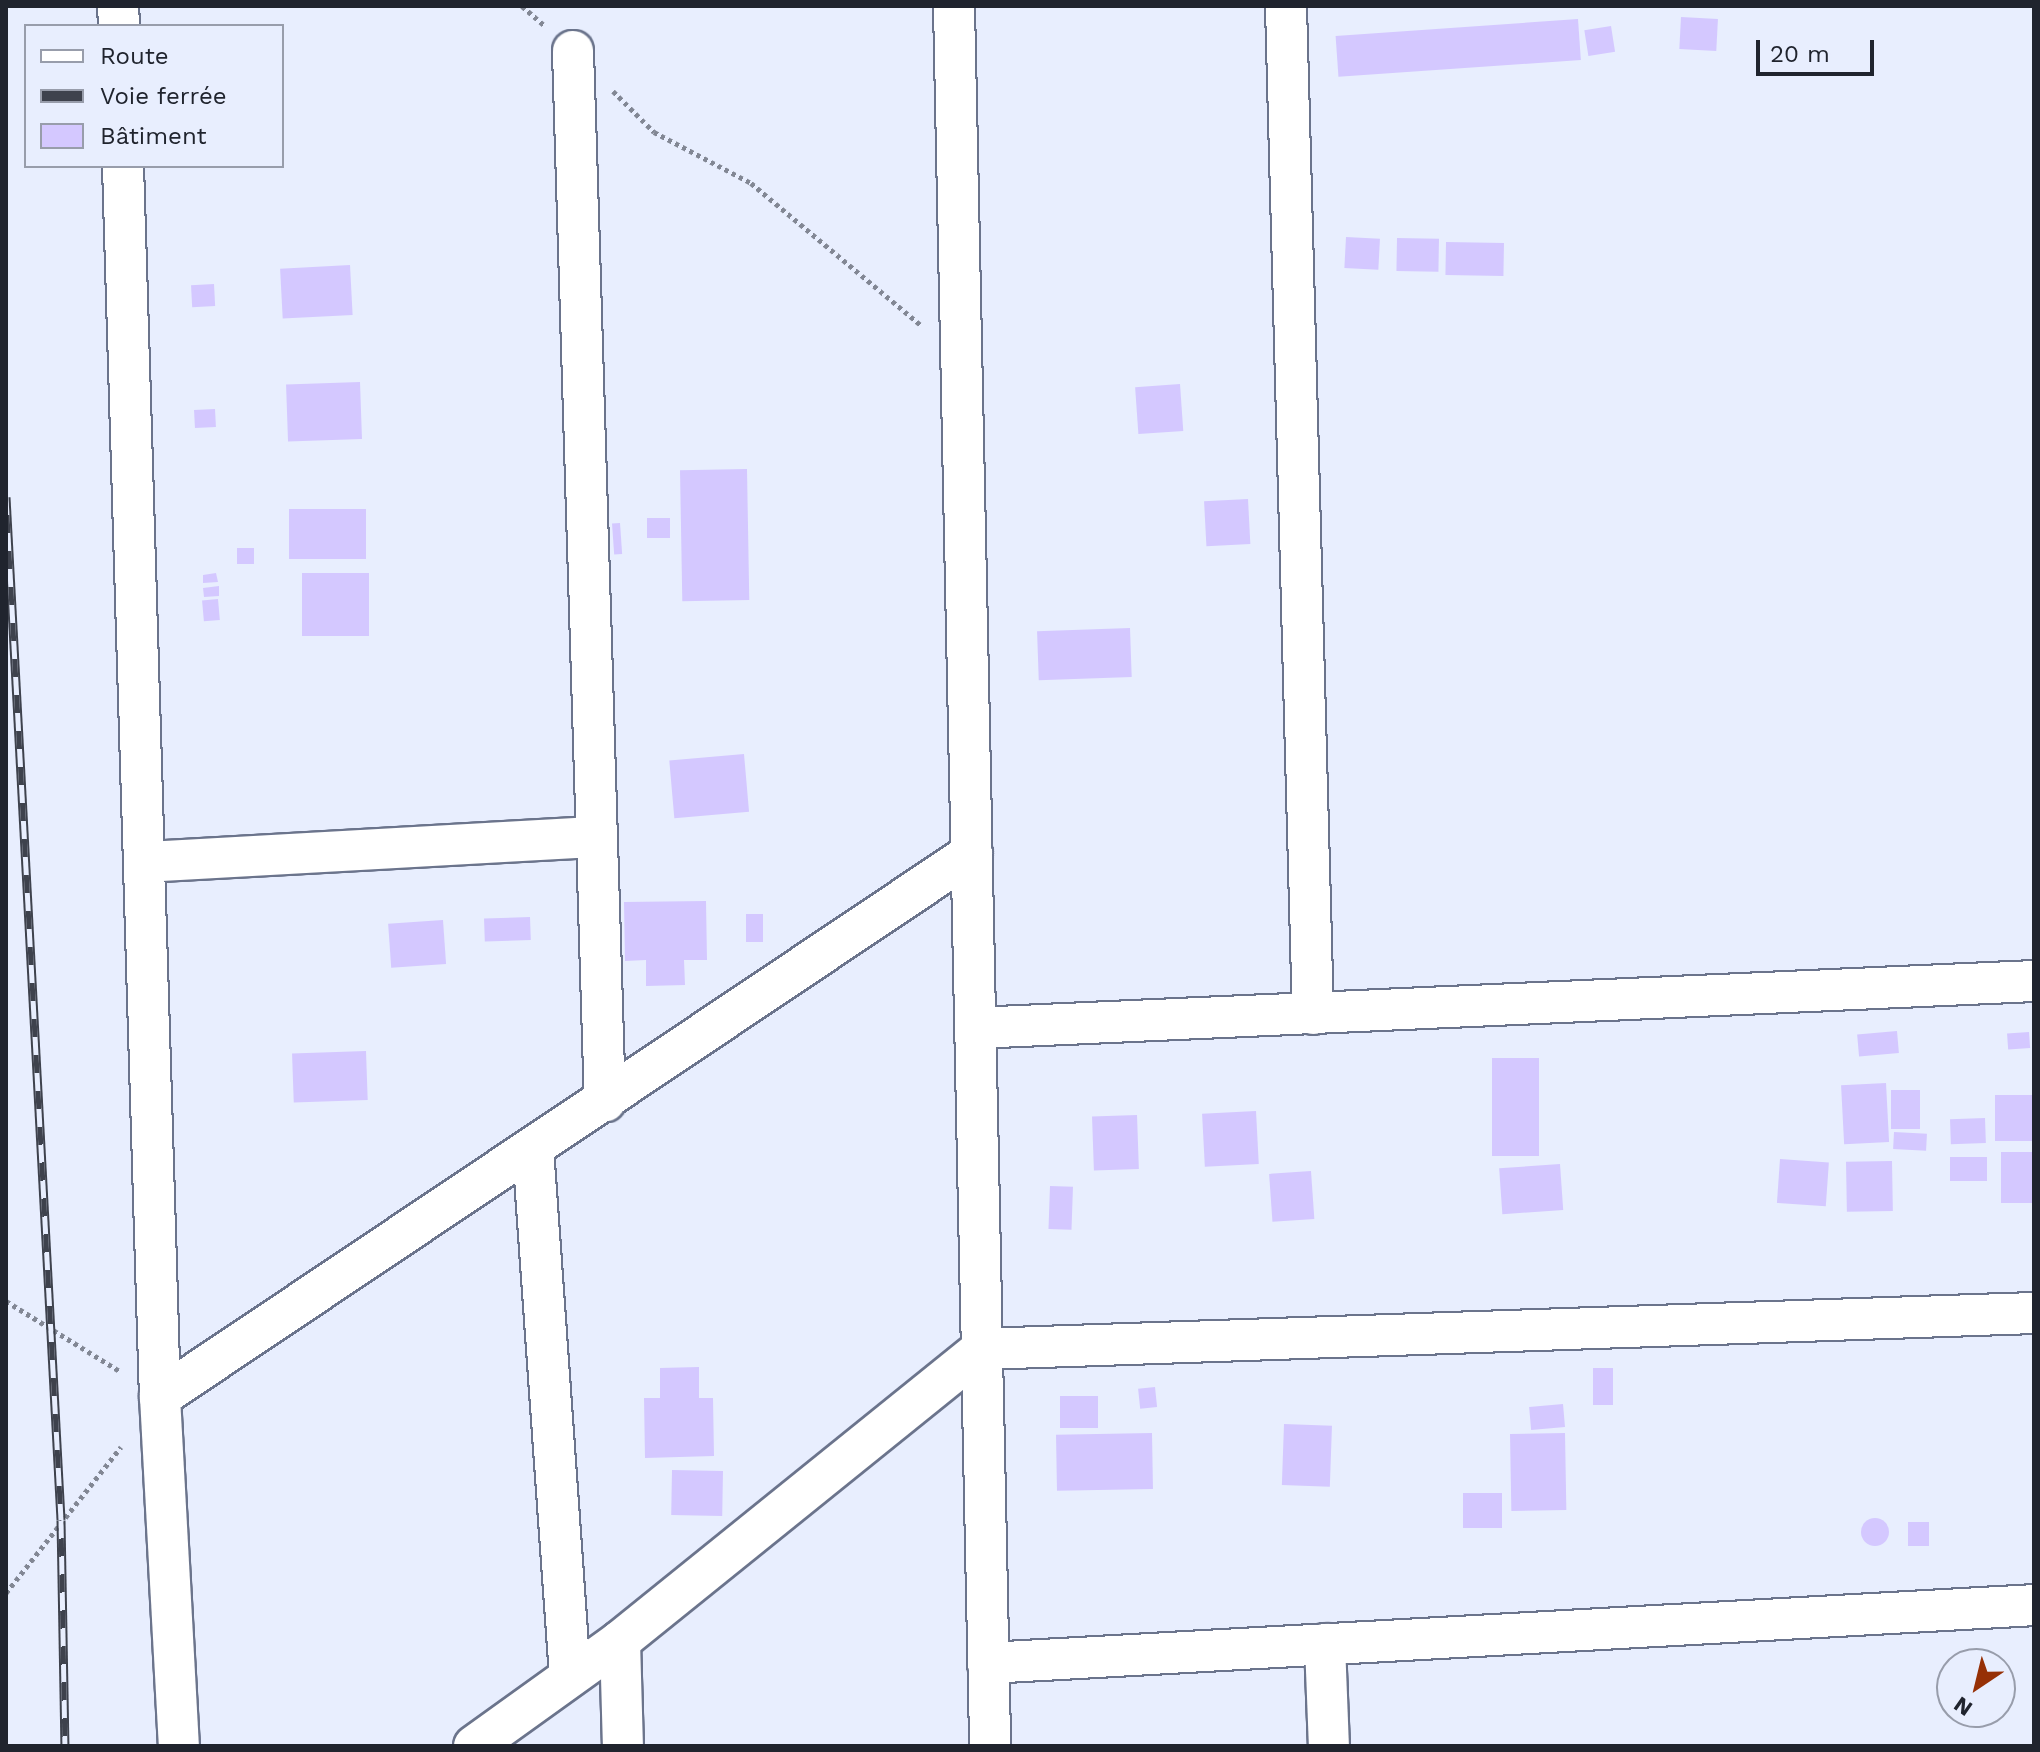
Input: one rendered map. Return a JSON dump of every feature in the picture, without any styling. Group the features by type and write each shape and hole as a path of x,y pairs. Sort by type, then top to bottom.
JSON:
{"street":[{"path":"954,6 990,1746"},
{"path":"1286,6 1313,1014"},
{"path":"573,51 591,837 605,1102"},
{"path":"123,168 160,1397 179,1746"},
{"path":"145,862 591,837"},
{"path":"160,1397 605,1102 972,853"},
{"path":"975,1028 2034,981"},
{"path":"533,1149 570,1675"},
{"path":"474,1746 620,1641 982,1349 2034,1313"},
{"path":"988,1663 2034,1605"},
{"path":"620,1641 623,1746"},
{"path":"1325,1644 1329,1746"}],"path":[{"path":"522,6 573,51 654,132 751,183 868,274 963,365"},
{"path":"6,1301 160,1397 6,1593"}],"building":[{"path":"1681,17 1718,19 1716,51 1679,49"},
{"path":"1578,19 1581,60 1338,77 1336,36"},
{"path":"1611,26 1615,52 1588,56 1584,30"},
{"path":"1346,237 1380,239 1378,270 1344,268"},
{"path":"1397,238 1439,239 1438,272 1396,271"},
{"path":"1446,242 1504,243 1503,276 1445,275"},
{"path":"350,265 353,315 283,319 280,269"},
{"path":"214,284 215,306 192,307 191,285"},
{"path":"360,382 362,439 288,442 286,385"},
{"path":"1180,384 1183,431 1138,434 1135,387"},
{"path":"215,409 216,427 195,428 194,410"},
{"path":"747,469 749,600 682,601 680,470"},
{"path":"1248,499 1250,544 1206,546 1204,501"},
{"path":"289,509 366,509 366,559 289,559"},
{"path":"647,518 670,518 670,538 647,538"},
{"path":"620,523 622,554 614,554 612,524"},
{"path":"237,548 254,548 254,564 237,564"},
{"path":"216,573 218,582 203,583 203,575"},
{"path":"302,573 369,573 369,636 302,636"},
{"path":"219,586 219,596 204,597 203,588"},
{"path":"218,599 220,620 204,621 202,600"},
{"path":"1130,628 1132,677 1039,680 1037,631"},
{"path":"744,754 749,812 674,818 669,761"},
{"path":"706,901 707,960 684,960 685,985 646,986 646,960 625,961 624,902"},
{"path":"746,914 763,914 763,942 746,942"},
{"path":"530,917 531,940 485,942 484,919"},
{"path":"443,920 446,964 391,968 388,924"},
{"path":"1897,1031 1899,1053 1859,1056 1857,1034"},
{"path":"2029,1032 2030,1048 2008,1049 2007,1034"},
{"path":"366,1051 368,1100 294,1103 292,1054"},
{"path":"1492,1058 1539,1058 1539,1156 1492,1156"},
{"path":"1886,1083 1889,1142 1844,1144 1841,1085"},
{"path":"1891,1090 1920,1090 1920,1129 1891,1129"},
{"path":"1995,1095 2034,1095 2034,1141 1995,1141"},
{"path":"1256,1111 1259,1164 1205,1167 1202,1114"},
{"path":"1137,1115 1139,1169 1094,1171 1092,1117"},
{"path":"1985,1118 1986,1143 1951,1144 1950,1119"},
{"path":"1894,1132 1927,1134 1926,1151 1893,1149"},
{"path":"2001,1152 2034,1152 2034,1203 2001,1203"},
{"path":"1950,1157 1987,1157 1987,1181 1950,1181"},
{"path":"1780,1159 1829,1162 1826,1206 1777,1203"},
{"path":"1892,1161 1893,1211 1847,1212 1846,1162"},
{"path":"1560,1164 1563,1210 1502,1214 1499,1168"},
{"path":"1311,1171 1314,1219 1272,1222 1269,1174"},
{"path":"1050,1186 1073,1187 1071,1230 1048,1229"},
{"path":"699,1367 699,1398 713,1398 714,1456 645,1458 644,1398 660,1398 660,1368"},
{"path":"1593,1368 1613,1368 1613,1405 1593,1405"},
{"path":"1155,1387 1157,1407 1140,1409 1138,1389"},
{"path":"1060,1396 1098,1396 1098,1428 1060,1428"},
{"path":"1563,1404 1565,1427 1531,1430 1529,1407"},
{"path":"1284,1424 1332,1426 1330,1487 1282,1485"},
{"path":"1152,1433 1153,1489 1057,1491 1056,1435"},
{"path":"1565,1433 1566,1510 1511,1511 1510,1434"},
{"path":"672,1470 723,1471 722,1516 671,1515"},
{"path":"1463,1493 1502,1493 1502,1528 1463,1528"},
{"path":"1875,1518 1885,1522 1889,1532 1885,1542 1875,1546 1865,1542 1861,1532 1865,1522"},
{"path":"1908,1522 1929,1522 1929,1546 1908,1546"}],"railway":[{"path":"6,497 61,1520 65,1746"}]}
